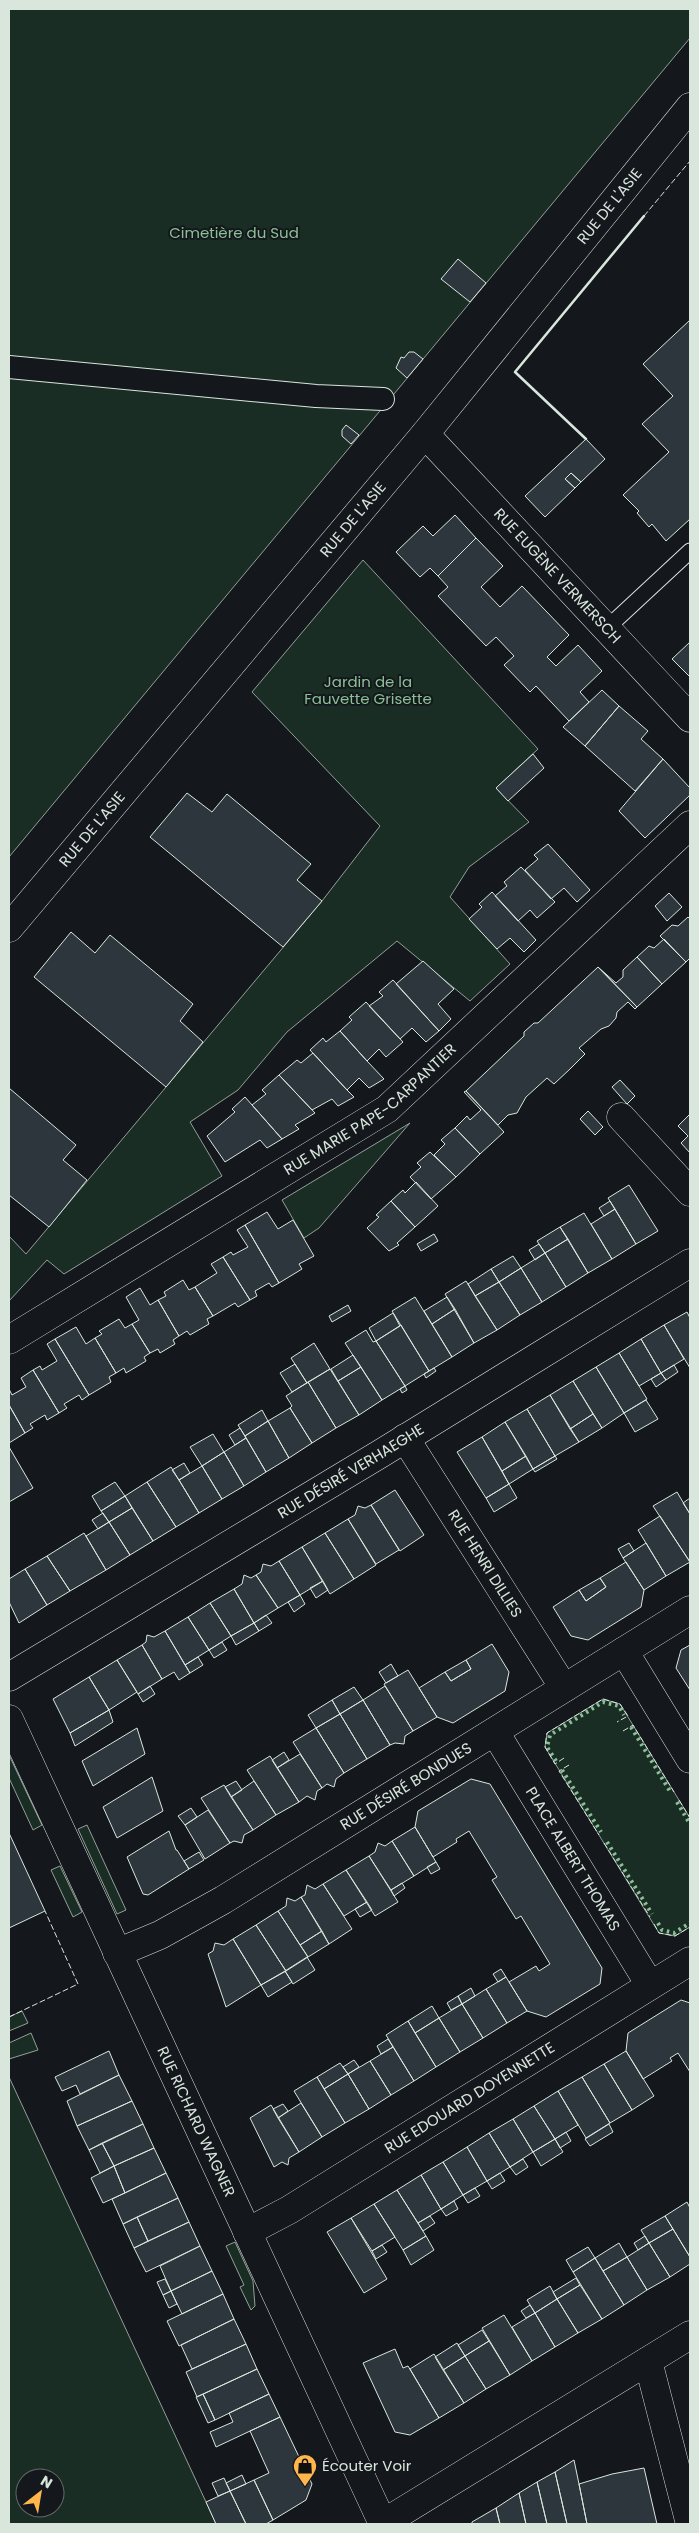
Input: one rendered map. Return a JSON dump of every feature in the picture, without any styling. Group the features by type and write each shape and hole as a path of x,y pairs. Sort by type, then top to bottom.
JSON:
{"street":[{"name":"RUE DE L'ASIE","path":"9,928 425,434 690,107"},
{"path":"9,367 316,396 382,399"},
{"name":"RUE EUGÈNE VERMERSCH","path":"425,434 690,718"},
{"name":"RUE MARIE PAPE-CARPANTIER","path":"9,1340 387,1110 690,825"},
{"path":"621,1117 690,1192"},
{"name":"RUE DÉSIRÉ VERHAEGHE","path":"9,1677 690,1263"},
{"name":"RUE HENRI DILLIES","path":"405,1438 564,1688"},
{"name":"RUE DÉSIRÉ BONDUES","path":"117,1953 160,1935 223,1900 690,1610"},
{"path":"624,1651 690,1759"},
{"name":"RUE RICHARD WAGNER","path":"9,1719 383,2524"},
{"name":"PLACE ALBERT THOMAS","path":"495,1732 650,1985"},
{"name":"RUE EDOUARD DOYENNETTE","path":"246,2232 289,2210 690,1961"},
{"path":"383,2524 690,2335"},
{"path":"648,2361 690,2524"}],"lane":[{"path":"606,629 690,551"}],"green space":[{"name":"Cimetière du Sud","path":"9,9 690,9 690,38 9,857"},
{"name":"Jardin de la Fauvette Grisette","path":"363,560 538,749 496,788 529,822 469,867 450,897 510,964 470,1001 397,941 287,1032 238,1090 190,1122 222,1176 64,1274 47,1260 9,1301 9,1236 26,1254 322,901 380,826 252,692"},
{"path":"410,1123 319,1228 304,1238 282,1200"},
{"path":"603,1699 620,1704 690,1818 690,1927 675,1936 659,1933 545,1747 547,1733"},
{"path":"9,1755 42,1825 33,1830 9,1778"},
{"path":"87,1825 126,1910 117,1914 78,1829"},
{"path":"60,1866 82,1912 73,1917 51,1870"},
{"path":"22,2011 28,2023 9,2031 9,2017"},
{"path":"31,2033 38,2050 9,2059 9,2043"},
{"path":"9,2077 216,2524 9,2524"},
{"path":"235,2242 253,2281 255,2306 251,2310 240,2287 244,2285 226,2246"}],"building":[{"path":"458,259 486,283 470,302 441,279"},
{"path":"690,320 690,519 666,541 652,524 649,527 637,513 639,511 623,495 669,452 642,424 673,396 643,364"},
{"path":"409,352 414,352 423,359 407,378 396,368 401,357 404,358"},
{"path":"346,425 359,435 351,444 342,436 342,430"},
{"path":"586,439 605,459 581,482 571,473 565,479 575,488 545,517 525,496"},
{"path":"571,473 581,482 575,488 565,479"},
{"path":"455,515 476,538 438,576 430,568 420,577 396,552 423,526 433,536"},
{"path":"476,538 503,566 481,587 500,607 522,586 569,635 547,657 556,666 578,645 602,671 580,692 589,702 569,721 536,686 530,692 504,665 514,656 496,637 486,646 438,596 448,587 438,576"},
{"path":"690,642 690,677 672,659"},
{"path":"602,690 619,706 585,746 563,727"},
{"path":"619,706 648,731 641,739 663,759 635,791 585,746"},
{"path":"533,754 544,768 508,801 496,788"},
{"path":"663,759 690,788 690,795 645,838 619,811"},
{"path":"187,793 212,812 227,794 311,864 297,880 322,901 283,947 150,837"},
{"path":"548,844 590,890 577,902 564,888 551,899 525,870 538,859 534,855"},
{"path":"521,867 555,902 537,918 530,910 518,921 495,896 507,886 504,882"},
{"path":"492,892 536,940 524,952 510,938 497,949 469,919 482,907 479,904"},
{"path":"669,893 682,907 667,921 655,906"},
{"path":"688,917 690,919 690,958 686,962 660,936 672,925 678,926"},
{"path":"71,932 95,953 110,935 193,1004 180,1021 203,1042 166,1087 34,977"},
{"path":"664,939 686,962 662,984 637,957 649,946 654,948"},
{"path":"637,957 662,984 637,1007 598,967 616,983 623,977 623,970"},
{"path":"423,961 454,989 438,1004 451,1019 439,1031 396,984"},
{"path":"598,967 637,1007 635,1009 628,1002 617,1012 616,1018 609,1026 601,1029 579,1048 585,1054 570,1069 554,1084 547,1078 526,1097 517,1113 508,1115 498,1125 466,1091 524,1036 524,1032 534,1023 538,1023"},
{"path":"393,980 439,1031 426,1042 412,1028 400,1039 369,1006 383,996 379,992"},
{"path":"366,1002 403,1042 386,1057 379,1049 367,1061 340,1031 352,1020 349,1017"},
{"path":"340,1031 384,1079 369,1088 359,1078 347,1090 310,1050 323,1038 326,1042"},
{"path":"313,1053 354,1097 338,1106 332,1099 312,1110 279,1075 297,1060 301,1063"},
{"path":"279,1075 315,1113 295,1125 299,1129 282,1139 252,1105 266,1094 262,1090"},
{"path":"620,1080 635,1096 627,1104 612,1087"},
{"path":"9,1088 76,1145 63,1160 87,1180 49,1227 9,1195"},
{"path":"466,1091 504,1132 480,1154 455,1128 467,1116 470,1120 481,1110 464,1092"},
{"path":"245,1097 282,1139 267,1148 260,1140 225,1162 207,1136 235,1112 232,1109"},
{"path":"588,1111 603,1127 595,1135 580,1119"},
{"path":"690,1114 690,1153 681,1143 688,1136 678,1126"},
{"path":"455,1128 480,1154 456,1177 434,1155 445,1144 441,1140"},
{"path":"430,1152 456,1177 431,1199 410,1177 421,1167 417,1163"},
{"path":"416,1182 438,1206 415,1227 391,1201 403,1190 405,1193"},
{"path":"629,1185 658,1231 636,1244 608,1198"},
{"path":"391,1201 415,1227 397,1243 399,1245 389,1251 367,1228 379,1217 376,1215"},
{"path":"610,1201 615,1209 604,1216 599,1208"},
{"path":"615,1209 636,1244 612,1259 591,1224"},
{"path":"267,1212 278,1229 293,1220 314,1256 299,1264 302,1269 279,1283 245,1225"},
{"path":"584,1213 612,1259 588,1273 560,1227"},
{"path":"245,1225 279,1283 272,1287 269,1283 255,1291 257,1296 250,1300 223,1257 231,1252 233,1255 248,1247 237,1230"},
{"path":"560,1227 568,1239 545,1253 537,1241"},
{"path":"434,1234 438,1241 421,1251 417,1244"},
{"path":"568,1239 588,1273 566,1287 545,1253"},
{"path":"539,1244 545,1253 535,1260 529,1250"},
{"path":"545,1253 566,1287 542,1302 521,1268"},
{"path":"513,1256 521,1268 499,1282 491,1269"},
{"path":"223,1257 250,1300 238,1307 235,1303 213,1316 195,1287 217,1273 211,1264"},
{"path":"521,1268 542,1302 520,1315 499,1282"},
{"path":"491,1269 499,1282 475,1296 468,1284"},
{"path":"183,1280 189,1290 195,1287 213,1316 207,1319 209,1324 190,1335 187,1331 179,1336 158,1300 166,1296 164,1292"},
{"path":"466,1281 497,1330 474,1343 445,1294"},
{"path":"499,1282 520,1315 497,1330 475,1296"},
{"path":"140,1288 150,1305 158,1300 179,1336 173,1340 175,1344 160,1353 158,1349 150,1353 132,1324 139,1320 126,1297"},
{"path":"415,1297 452,1357 429,1371 392,1311"},
{"path":"447,1297 455,1309 432,1324 424,1311"},
{"path":"348,1305 351,1311 332,1322 329,1316"},
{"path":"455,1309 474,1343 452,1357 432,1324"},
{"path":"687,1312 690,1318 690,1368 664,1325"},
{"path":"393,1313 400,1326 376,1341 369,1328"},
{"path":"119,1319 125,1328 132,1324 150,1353 144,1357 146,1361 126,1373 124,1368 116,1373 95,1338 102,1334 99,1331"},
{"path":"401,1325 429,1371 405,1386 376,1341"},
{"path":"664,1325 684,1359 661,1373 641,1339"},
{"path":"76,1327 86,1344 95,1338 116,1373 109,1377 111,1382 89,1395 55,1339"},
{"path":"366,1330 373,1342 376,1341 405,1386 382,1400 345,1343"},
{"path":"55,1339 89,1395 82,1400 79,1395 64,1404 67,1408 59,1413 33,1370 40,1366 42,1370 57,1361 47,1344"},
{"path":"641,1339 661,1373 639,1386 619,1353"},
{"path":"314,1343 330,1369 307,1383 291,1358"},
{"path":"619,1353 647,1399 624,1413 596,1367"},
{"path":"353,1355 361,1367 338,1381 331,1369"},
{"path":"295,1364 307,1383 292,1392 280,1373"},
{"path":"674,1365 678,1372 666,1380 661,1373"},
{"path":"361,1367 382,1400 359,1415 338,1381"},
{"path":"596,1367 624,1413 602,1428 573,1381"},
{"path":"434,1368 436,1371 426,1378 424,1374"},
{"path":"330,1369 359,1415 336,1428 308,1382"},
{"path":"33,1370 59,1413 47,1420 45,1415 30,1424 33,1428 25,1433 9,1405 9,1389 12,1395 26,1387 21,1378"},
{"path":"661,1373 666,1380 656,1387 651,1379"},
{"path":"573,1381 593,1414 570,1429 550,1395"},
{"path":"308,1382 336,1428 312,1443 290,1408 292,1406 286,1396"},
{"path":"405,1386 407,1390 402,1393 400,1389"},
{"path":"550,1395 579,1442 555,1456 527,1409"},
{"path":"646,1400 658,1419 635,1432 624,1413"},
{"path":"9,1405 25,1433 9,1443"},
{"path":"290,1408 312,1443 289,1458 268,1421"},
{"path":"527,1409 555,1456 533,1469 505,1422"},
{"path":"262,1410 268,1421 245,1436 238,1425"},
{"path":"593,1414 602,1428 579,1442 570,1429"},
{"path":"268,1421 289,1458 266,1472 245,1436"},
{"path":"505,1422 526,1456 502,1471 482,1437"},
{"path":"240,1428 246,1438 235,1445 229,1435"},
{"path":"213,1434 224,1452 202,1466 190,1447"},
{"path":"482,1437 509,1484 486,1498 457,1452"},
{"path":"246,1438 266,1472 244,1486 224,1452"},
{"path":"9,1447 33,1488 9,1502"},
{"path":"224,1452 244,1486 222,1499 202,1466"},
{"path":"526,1456 533,1469 509,1484 502,1471"},
{"path":"555,1456 557,1459 535,1472 533,1469"},
{"path":"184,1463 190,1473 179,1480 172,1470"},
{"path":"202,1466 222,1499 199,1513 179,1480"},
{"path":"171,1467 199,1513 176,1527 147,1482"},
{"path":"115,1482 125,1496 101,1511 92,1496"},
{"path":"147,1482 176,1527 153,1541 125,1496"},
{"path":"509,1484 517,1498 494,1512 486,1498"},
{"path":"395,1490 424,1535 400,1551 371,1505"},
{"path":"677,1492 690,1514 690,1562 653,1506"},
{"path":"125,1496 132,1508 109,1522 101,1511"},
{"path":"690,1498 690,1514 683,1503"},
{"path":"371,1505 399,1550 376,1564 348,1519 355,1515 358,1506 365,1508"},
{"path":"132,1508 153,1541 130,1555 109,1522"},
{"path":"103,1513 109,1522 98,1529 92,1520"},
{"path":"660,1516 690,1562 666,1576 638,1530"},
{"path":"348,1519 376,1565 354,1579 325,1533"},
{"path":"109,1522 130,1555 106,1570 86,1536"},
{"path":"84,1533 106,1570 70,1591 47,1556"},
{"path":"325,1533 354,1579 330,1594 302,1547"},
{"path":"629,1543 634,1551 623,1558 618,1549"},
{"path":"646,1543 666,1576 644,1590 623,1558"},
{"path":"302,1547 323,1581 300,1595 279,1561"},
{"path":"47,1556 70,1591 47,1605 25,1569"},
{"path":"279,1561 300,1595 278,1608 256,1575 261,1572 263,1564 271,1566"},
{"path":"626,1562 644,1590 641,1607 588,1640 571,1636 553,1607 579,1590 586,1601 606,1587 600,1578"},
{"path":"25,1569 47,1605 19,1623 9,1602 9,1579"},
{"path":"244,1575 251,1578 256,1575 278,1608 254,1623 234,1589 242,1584"},
{"path":"600,1578 606,1587 586,1601 579,1590"},
{"path":"323,1581 328,1590 316,1598 310,1588"},
{"path":"234,1589 254,1623 231,1636 210,1603"},
{"path":"300,1595 305,1604 294,1612 288,1602"},
{"path":"210,1603 231,1636 209,1650 188,1617"},
{"path":"266,1615 272,1623 259,1631 254,1623"},
{"path":"188,1617 209,1650 185,1665 165,1631"},
{"path":"254,1623 259,1631 236,1645 231,1636"},
{"path":"165,1631 190,1673 179,1680 174,1672 162,1679 142,1645 146,1642 147,1635 154,1637"},
{"path":"222,1642 227,1650 214,1658 209,1650"},
{"path":"492,1644 509,1672 505,1691 453,1723 437,1717 419,1688 445,1672 451,1681 471,1669 466,1660"},
{"path":"142,1645 162,1679 138,1694 117,1660"},
{"path":"690,1645 690,1690 676,1668 681,1650"},
{"path":"198,1657 203,1665 190,1673 185,1665"},
{"path":"117,1660 137,1692 109,1710 89,1677"},
{"path":"466,1660 471,1669 451,1681 445,1672"},
{"path":"391,1664 398,1676 386,1683 379,1672"},
{"path":"408,1670 437,1717 413,1731 384,1684"},
{"path":"89,1677 109,1710 70,1733 53,1699"},
{"path":"150,1686 155,1694 143,1702 138,1694"},
{"path":"385,1686 413,1731 405,1736 404,1744 395,1743 390,1745 363,1700"},
{"path":"354,1687 363,1700 340,1714 332,1700"},
{"path":"332,1700 340,1714 316,1728 308,1715"},
{"path":"363,1700 390,1745 367,1759 340,1714"},
{"path":"109,1710 113,1722 75,1746 70,1733"},
{"path":"340,1714 367,1759 344,1773 316,1728"},
{"path":"137,1728 145,1754 93,1786 82,1761"},
{"path":"316,1728 344,1773 336,1779 334,1787 327,1784 322,1788 293,1742"},
{"path":"284,1752 289,1760 277,1768 272,1760"},
{"path":"300,1754 322,1788 317,1791 315,1800 307,1796 299,1802 277,1768"},
{"path":"270,1756 299,1802 276,1815 247,1770"},
{"path":"152,1777 163,1811 117,1838 103,1807"},
{"path":"471,1779 490,1784 602,1968 600,1984 546,2017 527,2011 509,1982 536,1966 539,1971 550,1964 521,1916 516,1919 492,1880 497,1877 469,1831 456,1839 457,1842 433,1857 415,1827 418,1811"},
{"path":"236,1781 242,1790 231,1797 225,1787"},
{"path":"254,1781 276,1815 253,1830 231,1797"},
{"path":"224,1785 253,1830 244,1835 242,1843 234,1841 230,1843 201,1798"},
{"path":"191,1808 197,1817 185,1825 178,1816"},
{"path":"208,1810 230,1843 205,1859 185,1825"},
{"path":"415,1827 436,1862 414,1876 392,1841"},
{"path":"169,1831 176,1850 189,1869 148,1895 143,1894 127,1857"},
{"path":"9,1833 45,1911 9,1928"},
{"path":"392,1841 414,1876 391,1890 369,1856 375,1852 378,1843 385,1846"},
{"path":"199,1852 204,1860 189,1869 184,1861"},
{"path":"369,1856 398,1902 375,1916 346,1870"},
{"path":"436,1862 440,1869 431,1874 427,1867"},
{"path":"346,1870 367,1902 344,1916 323,1884"},
{"path":"402,1883 405,1888 394,1896 391,1890"},
{"path":"323,1884 352,1929 329,1944 301,1897 305,1895 307,1885 315,1889"},
{"path":"301,1897 322,1931 300,1945 278,1911 286,1906 287,1898 295,1901"},
{"path":"367,1902 372,1910 360,1917 355,1909"},
{"path":"278,1911 308,1957 286,1971 256,1925"},
{"path":"256,1925 286,1971 261,1985 233,1939"},
{"path":"322,1931 329,1944 308,1957 300,1945"},
{"path":"233,1939 261,1985 226,2007 208,1954 213,1951 215,1943 224,1945"},
{"path":"307,1957 315,1970 293,1984 285,1971"},
{"path":"501,1969 506,1977 498,1982 493,1974"},
{"path":"285,1971 292,1982 268,1997 261,1985"},
{"path":"506,1977 527,2011 507,2023 486,1989"},
{"path":"471,1988 475,1996 462,2004 458,1996"},
{"path":"486,1989 507,2023 483,2038 462,2004"},
{"path":"458,1996 462,2004 451,2010 447,2003"},
{"path":"681,2000 690,2003 690,2072 678,2053 670,2058 672,2061 643,2079 626,2051 628,2033"},
{"path":"462,2004 483,2038 460,2052 439,2018"},
{"path":"432,2006 439,2018 415,2033 408,2021"},
{"path":"439,2018 460,2052 436,2067 415,2033"},
{"path":"408,2021 436,2067 414,2081 386,2035"},
{"path":"388,2039 393,2047 381,2054 377,2046"},
{"path":"393,2047 414,2081 391,2095 370,2061"},
{"path":"109,2051 119,2075 80,2094 76,2085 62,2091 55,2077"},
{"path":"626,2051 654,2096 632,2110 604,2064"},
{"path":"354,2060 359,2067 348,2074 343,2067"},
{"path":"370,2061 391,2095 369,2109 348,2074"},
{"path":"340,2063 348,2074 324,2089 317,2077"},
{"path":"604,2064 632,2110 610,2123 582,2077"},
{"path":"348,2074 369,2109 345,2123 324,2089"},
{"path":"119,2075 132,2101 77,2126 67,2101"},
{"path":"317,2077 345,2123 322,2137 294,2091"},
{"path":"582,2077 610,2123 586,2138 558,2091"},
{"path":"558,2091 578,2125 555,2139 534,2106"},
{"path":"132,2101 143,2124 89,2150 77,2126"},
{"path":"301,2103 322,2137 299,2152 278,2118"},
{"path":"283,2104 288,2111 278,2118 273,2109"},
{"path":"271,2105 299,2152 289,2158 288,2165 282,2162 274,2167 250,2118"},
{"path":"534,2106 555,2139 533,2152 513,2119"},
{"path":"513,2119 533,2152 510,2167 489,2133"},
{"path":"143,2124 154,2148 114,2166 102,2143"},
{"path":"609,2124 613,2132 590,2146 585,2139"},
{"path":"566,2132 571,2141 560,2148 555,2139"},
{"path":"489,2133 510,2167 487,2181 467,2147"},
{"path":"555,2139 563,2152 541,2166 533,2152"},
{"path":"102,2143 114,2166 100,2173 89,2150"},
{"path":"467,2147 487,2181 463,2195 443,2162"},
{"path":"154,2148 166,2173 125,2193 114,2166"},
{"path":"523,2159 528,2167 516,2175 510,2167"},
{"path":"443,2162 463,2195 441,2209 421,2175"},
{"path":"114,2166 125,2193 103,2203 91,2178"},
{"path":"166,2173 178,2198 123,2224 112,2199"},
{"path":"500,2173 505,2181 492,2189 487,2181"},
{"path":"421,2175 441,2209 418,2223 397,2190"},
{"path":"475,2188 480,2196 468,2203 463,2195"},
{"path":"397,2190 426,2236 403,2250 374,2204"},
{"path":"178,2198 189,2222 148,2241 137,2217"},
{"path":"454,2201 458,2209 446,2216 441,2209"},
{"path":"687,2202 690,2208 690,2257 665,2216"},
{"path":"374,2204 395,2237 372,2251 351,2218"},
{"path":"430,2216 435,2223 423,2231 418,2223"},
{"path":"665,2216 673,2229 649,2243 641,2230"},
{"path":"137,2217 148,2241 134,2248 123,2224"},
{"path":"351,2218 387,2279 364,2293 327,2232"},
{"path":"189,2222 200,2246 146,2272 134,2248"},
{"path":"673,2229 690,2257 690,2264 670,2277 649,2243"},
{"path":"426,2236 434,2250 411,2265 403,2250"},
{"path":"645,2236 649,2243 638,2250 634,2243"},
{"path":"619,2243 627,2257 603,2271 595,2258"},
{"path":"649,2243 670,2277 647,2290 627,2257"},
{"path":"382,2245 387,2252 376,2259 372,2251"},
{"path":"200,2246 212,2271 171,2291 160,2266"},
{"path":"588,2247 595,2258 573,2272 566,2260"},
{"path":"627,2257 647,2290 624,2305 603,2271"},
{"path":"595,2258 624,2305 602,2319 573,2272"},
{"path":"212,2271 223,2294 182,2314 171,2291"},
{"path":"576,2278 580,2285 557,2299 553,2292"},
{"path":"165,2279 171,2291 163,2295 157,2282"},
{"path":"580,2285 602,2319 578,2333 557,2299"},
{"path":"550,2286 557,2299 535,2313 527,2300"},
{"path":"171,2291 177,2304 169,2308 163,2295"},
{"path":"223,2294 234,2319 179,2346 167,2321"},
{"path":"557,2299 578,2333 555,2347 535,2313"},
{"path":"530,2305 535,2313 526,2318 521,2311"},
{"path":"535,2313 555,2347 532,2361 512,2327"},
{"path":"504,2315 532,2361 510,2375 482,2328"},
{"path":"234,2319 246,2344 192,2369 181,2345"},
{"path":"482,2330 489,2341 465,2356 458,2345"},
{"path":"489,2341 510,2375 486,2389 465,2356"},
{"path":"457,2343 465,2356 443,2370 435,2357"},
{"path":"246,2344 257,2369 197,2397 186,2372"},
{"path":"395,2349 403,2368 408,2366 439,2418 410,2435 395,2432 363,2363"},
{"path":"434,2354 464,2403 439,2418 410,2369"},
{"path":"465,2356 486,2389 464,2403 443,2370"},
{"path":"257,2369 269,2394 215,2420 203,2394"},
{"path":"203,2394 215,2420 208,2423 196,2397"},
{"path":"269,2394 280,2417 216,2447 210,2432 233,2422 229,2413"},
{"path":"280,2417 312,2484 306,2500 273,2520 254,2480 269,2473 250,2431"},
{"path":"574,2460 587,2524 567,2524 555,2472"},
{"path":"644,2468 657,2524 587,2524 579,2484 612,2474"},
{"path":"555,2472 567,2524 547,2524 537,2482"},
{"path":"242,2475 246,2484 230,2491 226,2483"},
{"path":"224,2478 230,2491 218,2496 212,2483"},
{"path":"254,2480 273,2520 266,2524 246,2524 230,2491"},
{"path":"537,2482 547,2524 526,2524 519,2493"},
{"path":"230,2491 246,2524 216,2524 206,2502"},
{"path":"519,2493 526,2524 500,2524 496,2508"},
{"path":"496,2508 500,2524 472,2524 472,2522"}],"hedge":[{"path":"556,1761 547,1747 550,1735 603,1702 619,1706 624,1715"},
{"path":"631,1727 671,1793"},
{"path":"562,1770 601,1832"},
{"path":"677,1802 690,1824"},
{"path":"607,1842 652,1914"},
{"path":"658,1923 662,1930 674,1933 690,1923"}],"fence":[{"path":"644,216 690,161"},
{"path":"564,1758 555,1764 545,1747 547,1733 603,1699 620,1704 628,1716 617,1722"},
{"path":"623,1731 633,1725 674,1792"},
{"path":"569,1765 559,1771 599,1835"},
{"path":"679,1800 690,1818"},
{"path":"604,1843 650,1917"},
{"path":"9,2017 78,1984 45,1911"},
{"path":"654,1924 659,1933 675,1936 690,1927"}],"wall":[{"path":"586,439 515,372 644,216"}],"place":[{"name":"Écouter Voir","path":"305,2487"}]}
